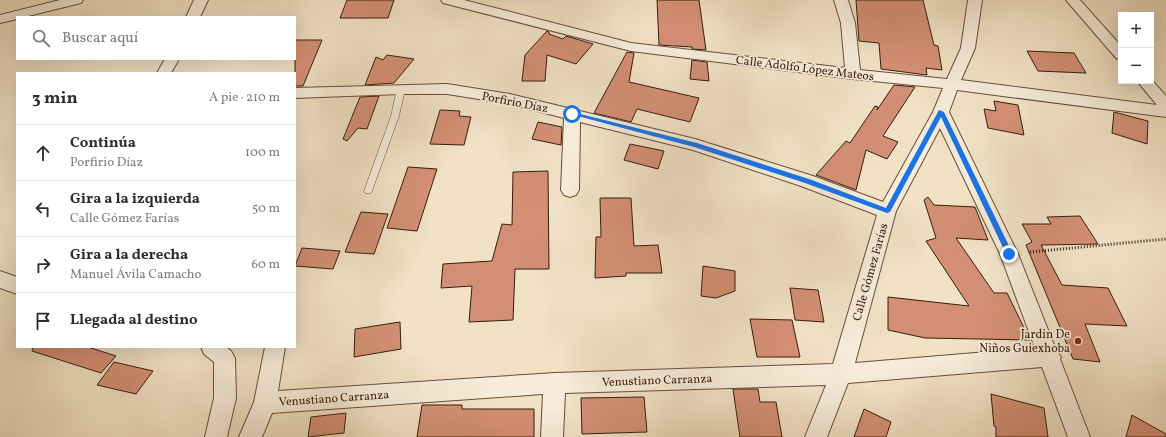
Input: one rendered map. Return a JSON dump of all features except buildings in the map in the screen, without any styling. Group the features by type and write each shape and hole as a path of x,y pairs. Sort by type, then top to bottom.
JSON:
{"street":[{"path":"0,19 76,0"},
{"path":"193,16 201,0"},
{"name":"Calle Adolfo López Mateos","path":"448,0 631,47 852,74 952,84 1166,112"},
{"path":"841,0 848,23 852,74"},
{"name":"Calle Gómez Farías","path":"816,437 841,374 887,211 941,112 968,48 976,0"},
{"path":"1073,0 1118,52"},
{"path":"165,72 171,60"},
{"path":"1147,84 1166,106"},
{"name":"Porfirio Díaz","path":"296,93 401,89 447,89 510,99 695,145 807,181 887,211"},
{"path":"941,112 1009,254 1050,357 1079,437"},
{"path":"570,190 572,114"},
{"path":"0,279 16,286"},
{"path":"212,348 224,358 225,398 216,437"},
{"path":"250,437 265,403 275,348"},
{"name":"Venustiano Carranza","path":"265,403 555,383 841,374 1050,357"},
{"path":"552,437 555,383"}],"lane":[{"path":"368,191 395,116 401,89"}],"path":[{"path":"1009,254 1166,239"}],"place":[{"name":"Jardin De Niños Guiexhoba","path":"1078,341"}],"route":[{"path":"572,114 695,145 807,181 887,211 941,112 1009,254"}]}
